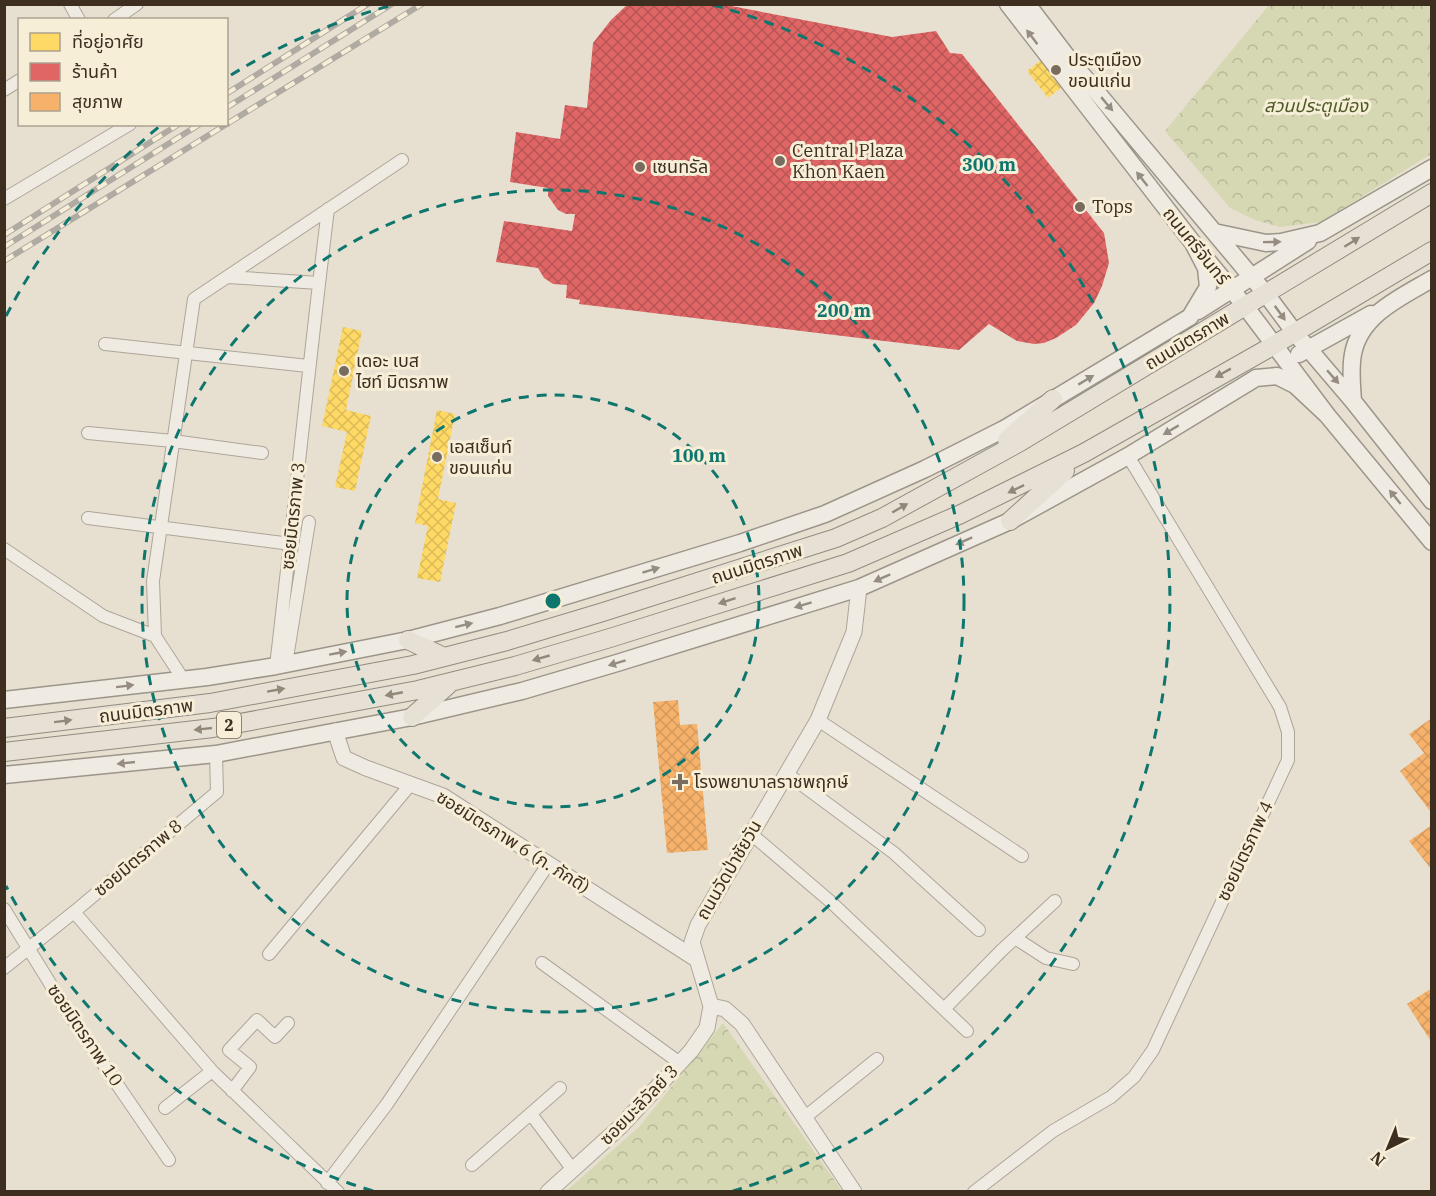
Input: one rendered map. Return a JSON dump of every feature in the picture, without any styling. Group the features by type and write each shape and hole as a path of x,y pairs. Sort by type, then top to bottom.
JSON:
{"main road":[{"name":"ถนนศรีจันทร์","path":"1008,4 1193,243 1232,289 1327,415 1431,542"},
{"name":"ถนนศรีจันทร์","path":"1027,4 1084,77 1266,294 1294,333 1353,401 1431,501"},
{"path":"1214,232 1266,243 1320,233 1431,168"},
{"name":"ถนนมิตรภาพ","path":"4,728 210,703 413,665 507,641 836,538 882,518 1030,436 1431,193"},
{"name":"ถนนมิตรภาพ","path":"4,700 281,665 408,640 500,616 740,543 843,506 925,469 1004,429 1190,317 1320,233"},
{"path":"1190,317 1208,287 1206,268 1193,243"},
{"name":"ถนนมิตรภาพ","path":"4,752 213,728 418,690 515,666 620,635 848,563 961,514 1084,453 1274,345 1431,251"},
{"path":"859,588 1010,521 1128,456 1256,378 1431,279"},
{"path":"1353,401 1353,353 1363,329 1385,306"},
{"path":"1256,378 1277,376 1295,385 1327,415"},
{"path":"981,463 1053,399"},
{"path":"1010,521 1084,453"},
{"name":"2","path":"4,775 216,754 412,717 522,691 859,588"},
{"path":"408,640 444,657"},
{"path":"412,717 451,681"}],"street":[{"path":"70,4 78,18"},
{"path":"117,18 137,4"},
{"path":"4,90 18,81"},
{"path":"4,199 127,126"},
{"path":"183,679 155,636 153,581 194,299 402,160"},
{"name":"ซอยมิตรภาพ 3","path":"281,665 308,366 328,209"},
{"path":"228,277 319,283"},
{"path":"105,344 308,366"},
{"path":"88,433 262,453"},
{"name":"ซอยมิตรภาพ 4","path":"974,1191 1053,1131 1111,1097 1134,1077 1153,1050 1288,760 1288,732 1280,707 1128,456"},
{"path":"88,518 291,544"},
{"path":"281,665 309,522"},
{"path":"4,549 103,616 155,636"},
{"name":"ถนนวัดป่าชัยวัน","path":"711,1006 692,942 698,925 818,720 854,632 859,588"},
{"path":"818,720 1022,856"},
{"name":"ซอยมิตรภาพ 6 (ภ. ภักดี)","path":"335,731 345,758 443,796 696,959"},
{"name":"ซอยมิตรภาพ 8","path":"4,968 217,792 216,754"},
{"path":"786,773 894,853 979,930"},
{"path":"270,954 410,785"},
{"path":"750,833 831,902 967,1031"},
{"path":"327,1183 387,1104 549,863"},
{"path":"944,1009 1055,901"},
{"name":"ซอยมิตรภาพ 10","path":"4,909 69,1014 169,1160"},
{"path":"74,912 212,1071 338,1191"},
{"path":"1015,938 1047,958 1073,964"},
{"path":"542,963 680,1063"},
{"path":"711,1006 725,1009 742,1024 854,1191"},
{"name":"ซอยมะลิวัลย์ 3","path":"548,1191 620,1127 691,1051 707,1028 711,1006"},
{"path":"232,1091 250,1068 229,1050 257,1020 275,1037 288,1023"},
{"path":"804,1118 877,1059"},
{"path":"165,1108 212,1071"},
{"path":"472,1165 560,1088"},
{"path":"531,1114 573,1170"}],"green space":[{"name":"สวนประตูเมือง","path":"1269,5 1431,5 1431,154 1321,222 1280,227 1255,220 1230,208 1165,131"},
{"path":"723,1023 842,1191 565,1192 639,1127"}],"building: ที่อยู่อาศัย":[{"name":"ประตูเมือง ขอนแก่น","path":"1064,42 1085,69 1048,98 1027,71"},
{"name":"เดอะ เบส ไฮท์ มิตรภาพ","path":"343,327 362,331 346,410 371,416 355,491 335,487 347,432 322,426"},
{"name":"เอสเซ็นท์ ขอนแก่น","path":"437,410 455,414 438,499 456,503 440,582 417,578 428,526 415,523"}],"building: ร้านค้า":[{"name":"Central Plaza Khon Kaen","path":"628,4 721,4 892,37 936,31 950,53 962,54 1104,233 1109,263 1094,303 1076,325 1044,343 1017,341 989,324 959,350 579,304 580,300 566,298 567,285 553,284 544,278 538,268 496,262 504,221 572,231 575,214 566,214 558,210 548,196 548,188 510,182 516,132 560,139 565,105 587,108 593,43 611,20"}],"building: สุขภาพ":[{"path":"678,700 680,725 697,724 708,850 667,853 653,702"},
{"path":"1432,718 1432,814 1400,771 1424,753 1409,734"},
{"path":"1432,825 1432,870 1409,841"},
{"path":"1432,988 1432,1043 1407,1004"}],"railway":[{"path":"228,93 368,4"},
{"path":"228,107 392,4"},
{"path":"228,123 422,4"},
{"path":"4,235 176,126"},
{"path":"4,247 197,126"},
{"path":"4,261 224,126"}],"place":[{"name":"ประตูเมือง ขอนแก่น","path":"1056,70"},
{"name":"Central Plaza Khon Kaen","path":"780,161"},
{"name":"เซนทรัล","path":"640,167"},
{"name":"Tops","path":"1080,207"},
{"name":"เดอะ เบส ไฮท์ มิตรภาพ","path":"344,371"},
{"name":"เอสเซ็นท์ ขอนแก่น","path":"437,457"},
{"name":"โรงพยาบาลราชพฤกษ์","path":"680,782"}]}
